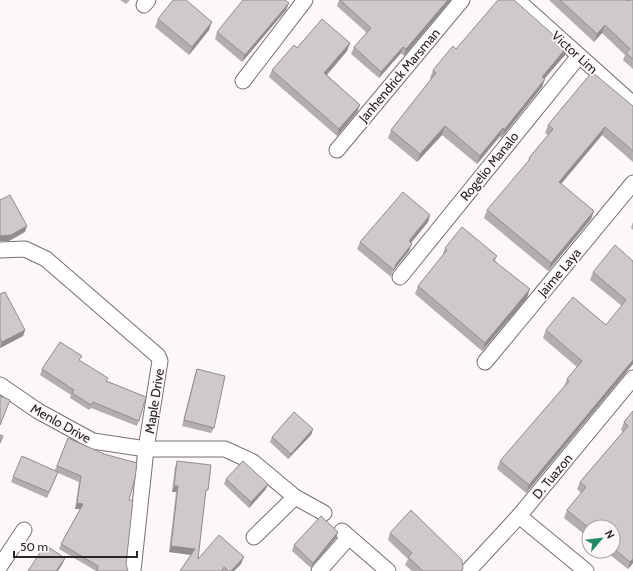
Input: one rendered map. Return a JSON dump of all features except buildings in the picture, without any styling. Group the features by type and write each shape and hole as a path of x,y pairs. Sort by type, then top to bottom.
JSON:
{"street":[{"path":"243,81 306,0"},
{"name":"Janhendrick Marsman","path":"337,150 462,0"},
{"name":"Victor Lim","path":"517,0 633,104"},
{"name":"Rogelio Manalo","path":"400,277 579,56"},
{"name":"Jaime Laya","path":"485,362 633,183"},
{"name":"Maple Drive","path":"0,250 25,249 46,259 158,356 160,361 146,449 134,571"},
{"name":"D. Tuazon","path":"468,571 519,516 633,378"},
{"name":"Menlo Drive","path":"0,385 38,411 93,442 146,449 225,449 253,462 295,497 324,513"},
{"path":"254,537 295,497"},
{"path":"519,516 586,571"},
{"path":"0,566 24,530"},
{"path":"319,571 346,534 388,571"}]}
